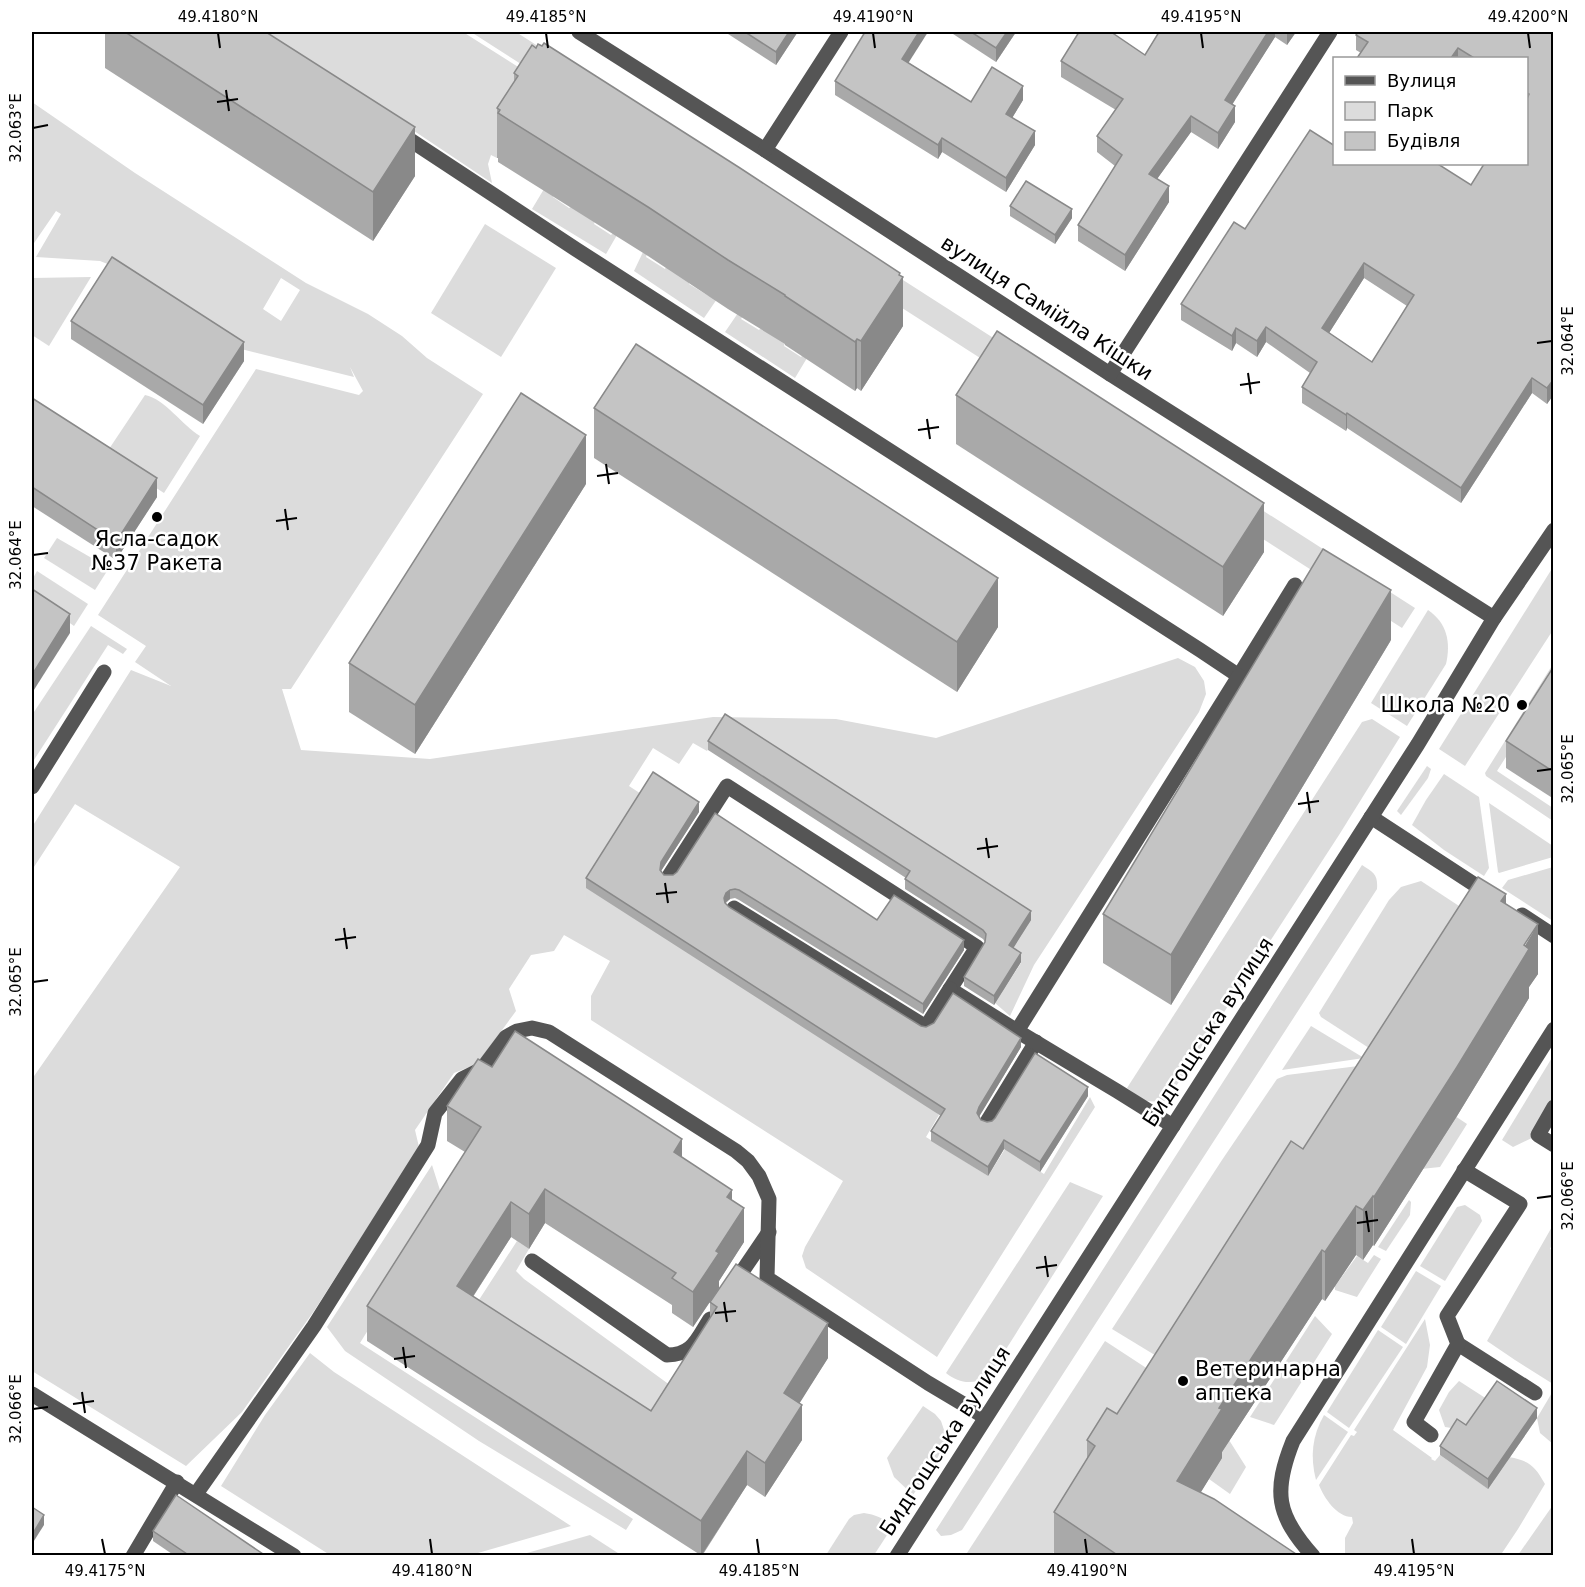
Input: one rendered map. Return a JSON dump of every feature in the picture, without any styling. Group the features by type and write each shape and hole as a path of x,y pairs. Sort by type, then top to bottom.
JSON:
{"street":[{"name":"вулиця Самійла Кішки","path":"579,32 1494,618"},
{"path":"765,150 841,32"},
{"path":"1110,374 1330,32"},
{"path":"382,122 1239,676"},
{"name":"Бидгощська вулиця","path":"897,1556 1418,744 1494,618 1554,530"},
{"path":"1017,1031 1295,585"},
{"path":"32,787 104,672"},
{"path":"669,876 727,786 977,947 926,1027 734,908"},
{"path":"1371,817 1554,936"},
{"path":"951,988 1173,1126"},
{"path":"196,1494 314,1326 422,1155 428,1145 435,1113 462,1079 482,1069 506,1037 517,1031 532,1028 549,1032 736,1151 748,1161 759,1176 769,1199 766,1278 928,1383 985,1417"},
{"path":"1313,1556 1293,1533 1283,1512 1280,1488 1284,1463 1293,1441 1554,1029"},
{"path":"987,1122 1036,1042"},
{"path":"1554,1107 1538,1135 1554,1145"},
{"path":"1464,1170 1520,1204 1447,1316 1458,1344 1534,1393"},
{"path":"532,1261 667,1355 678,1355 690,1350 769,1232"},
{"path":"1431,1435 1413,1422 1458,1344"},
{"path":"32,1394 294,1556"},
{"path":"133,1556 177,1482"}],"green space":[{"path":"266,32 463,32 545,84 497,158 491,155 488,164 492,183"},
{"path":"471,32 516,32 1415,608 1402,628"},
{"path":"32,102 135,173 306,283 368,314 402,336 427,358 483,394 291,689 282,689 301,750 430,759 713,717 836,719 936,738 1178,658 1195,667 1204,681 1206,694 1199,712 1034,965 1010,1016 995,1003 1021,963 724,724 707,751 693,743 679,764 653,748 629,786 661,807 631,856 939,1115 926,1137 988,1176 1005,1149 1044,1174 1090,1097 1095,1107 937,1357 806,1268 802,1256 805,1247 843,1181 591,1020 591,996 610,961 564,935 554,951 531,955 509,989 516,1011 477,1064 454,1073 415,1130 419,1147 314,1311 242,1412 186,1466 32,1371 32,1079 180,867 75,804 32,870 32,827 131,670 171,686 135,662 146,646 98,615 256,369 359,395 363,391 350,367 354,377 241,349 110,265 100,261 36,257 61,214 56,211 32,246","holes":["281,278 300,290 281,321 263,309"]},
{"path":"544,189 569,208 595,221 594,224 611,235 613,233 617,235 606,254 532,209"},
{"path":"485,224 556,268 501,357 431,313"},
{"path":"643,252 647,254 646,257 717,299 704,318 634,271"},
{"path":"91,277 49,346 32,335 32,278"},
{"path":"738,313 743,316 741,319 759,330 761,328 785,343 784,346 801,357 803,355 807,358 795,378 725,332"},
{"path":"145,395 160,402 200,436 164,493 105,455"},
{"path":"57,538 109,568 95,590 44,558"},
{"path":"1553,567 1553,630 1465,766 1439,749"},
{"path":"37,571 88,604 74,626 32,596 32,580"},
{"path":"1428,610 1440,621 1446,634 1448,648 1446,664 1407,726 1371,703"},
{"path":"91,626 127,649 123,654 108,645 32,763 32,715"},
{"path":"1553,664 1553,683 1497,771 1553,808 1553,821 1486,776 1485,773"},
{"path":"1372,719 1400,737 1169,1097 1164,1102 1145,1101 1127,1088 1362,722"},
{"path":"1427,766 1431,769 1428,778 1401,815 1397,811"},
{"path":"1444,774 1479,797 1489,868 1484,876 1444,850 1412,825"},
{"path":"1489,803 1553,846 1553,857 1499,873"},
{"path":"1362,865 1374,874 1377,889 962,1530 941,1536 936,1530"},
{"path":"1553,867 1553,921 1502,888 1508,880"},
{"path":"1421,881 1491,927 1386,1059 1321,1017 1319,1013 1389,900 1401,887"},
{"path":"1311,1026 1364,1058 1282,1070"},
{"path":"1553,1056 1553,1107 1538,1135 1513,1147 1502,1140"},
{"path":"1374,1064 1163,1360 1112,1329 1277,1079 1287,1075"},
{"path":"1455,1116 1467,1124 1440,1167 1421,1169"},
{"path":"432,1165 445,1206 360,1343 633,1519 626,1530 479,1441 345,1351 327,1327"},
{"path":"1070,1182 1103,1196 989,1376 972,1382 951,1377 946,1373"},
{"path":"1409,1200 1411,1202 1410,1215 1386,1251 1378,1247"},
{"path":"1465,1205 1480,1215 1482,1221 1445,1281 1420,1266 1457,1207"},
{"path":"1553,1225 1553,1242 1550,1249 1554,1251 1553,1384 1487,1341"},
{"path":"517,1241 529,1249 516,1271 524,1279 674,1388 646,1434 466,1320"},
{"path":"1374,1255 1381,1259 1357,1297 1335,1290 1335,1286 1357,1256 1368,1263"},
{"path":"1416,1271 1441,1286 1406,1344 1381,1327"},
{"path":"1315,1316 1332,1334 1276,1422 1274,1425 1250,1417"},
{"path":"1425,1319 1430,1345 1427,1367 1393,1430 1431,1459 1435,1461 1440,1455 1487,1488 1509,1457 1531,1465 1545,1484 1500,1556 1345,1555 1345,1538 1353,1523 1352,1517 1336,1510 1319,1485 1351,1435 1354,1436 1357,1432 1354,1430"},
{"path":"1378,1330 1403,1347 1349,1428 1327,1412"},
{"path":"1105,1341 1154,1373 1079,1512 1052,1555 965,1556"},
{"path":"310,1353 334,1372 571,1526 471,1555 330,1555 221,1486 265,1415"},
{"path":"1459,1381 1490,1401 1466,1435 1458,1429 1445,1427 1439,1410 1449,1392"},
{"path":"1553,1391 1553,1444 1540,1433 1537,1418"},
{"path":"923,1406 941,1421 945,1433 944,1448 913,1495 894,1477 887,1458"},
{"path":"1324,1415 1348,1432 1316,1480 1313,1447"},
{"path":"1224,1436 1246,1467 1230,1494 1209,1479 1221,1459 1213,1453"},
{"path":"1553,1505 1553,1555 1518,1555"},
{"path":"864,1513 880,1518 891,1529 874,1555 826,1555 849,1519 854,1515"},
{"path":"590,1535 621,1555 520,1555"}],"building":[{"path":"125,32 266,32 415,127 373,192"},
{"path":"745,32 789,32 776,52"},
{"path":"865,32 919,32 902,59 971,102 992,67 1023,86 1006,114 1035,131 1006,178 942,138 938,145 835,81"},
{"path":"971,32 1007,32 996,48"},
{"path":"1079,32 1111,32 1145,55 1159,32 1268,32 1225,100 1235,106 1218,133 1191,116 1149,174 1169,186 1125,255 1078,225 1122,155 1097,136 1123,99 1061,61"},
{"path":"1358,32 1554,32 1554,379 1547,388 1532,378 1461,488 1347,413 1346,415 1302,387 1317,362 1266,327 1257,341 1236,328 1232,336 1181,304 1234,222 1245,229 1310,130 1333,145 1333,165 1440,165 1471,185 1483,165 1528,165 1528,57 1472,57 1458,48 1452,57 1358,57 1368,42 1356,35","holes":["1364,263 1414,295 1372,362 1322,328"]},
{"path":"544,43 900,273 899,275 903,277 861,341 857,339 855,342 648,207 498,113 500,110 497,108 518,76 514,73 532,45 536,48 538,44 542,46"},
{"path":"1026,181 1072,209 1055,235 1010,206"},
{"path":"112,257 244,342 203,405 71,321"},
{"path":"997,331 1264,503 1223,567 956,395"},
{"path":"636,344 998,578 957,642 594,408"},
{"path":"521,393 586,435 415,705 349,663"},
{"path":"32,398 157,478 116,542 32,487"},
{"path":"1323,549 1391,590 1171,955 1103,914"},
{"path":"32,589 70,614 32,675"},
{"path":"1554,666 1554,772 1506,741"},
{"path":"725,714 1031,911 1009,945 1021,953 994,996 964,977 985,942 986,934 983,930 905,879 910,871 708,741"},
{"path":"653,772 699,802 661,862 660,870 664,875 673,875 677,872 715,813 877,920 894,895 964,940 923,1004 739,890 730,890 724,898 729,907 921,1026 926,1027 934,1023 953,993 1021,1038 979,1107 977,1113 981,1120 987,1122 995,1118 1035,1053 1088,1087 1040,1162 1004,1140 988,1167 931,1131 945,1109 586,878"},
{"path":"1478,877 1506,894 1501,901 1538,924 1524,945 1529,949 1374,1197 1363,1210 1356,1206 1325,1252 1322,1250 1219,1408 1222,1409 1177,1481 1214,1499 1299,1556 1131,1556 1129,1554 1119,1556 1054,1512 1095,1446 1087,1440 1107,1408 1117,1414 1291,1141 1303,1149"},
{"path":"515,1031 682,1139 674,1152 732,1190 727,1197 744,1208 716,1251 719,1253 693,1292 672,1278 676,1273 545,1189 529,1214 511,1202 457,1286 651,1411 717,1307 710,1302 736,1264 828,1323 784,1393 802,1405 765,1463 747,1451 701,1521 367,1306 481,1127 447,1106 478,1059 492,1067"},
{"path":"1497,1381 1537,1408 1488,1479 1440,1446 1457,1419 1466,1425"},
{"path":"176,1495 266,1556 186,1556 187,1554 153,1531"},
{"path":"32,1507 44,1515 32,1535"}],"place":[{"name":"Ясла-садок №37 Ракета","path":"157,517"},
{"name":"Школа №20","path":"1522,705"},
{"name":"Ветеринарна аптека","path":"1183,1381"}]}
